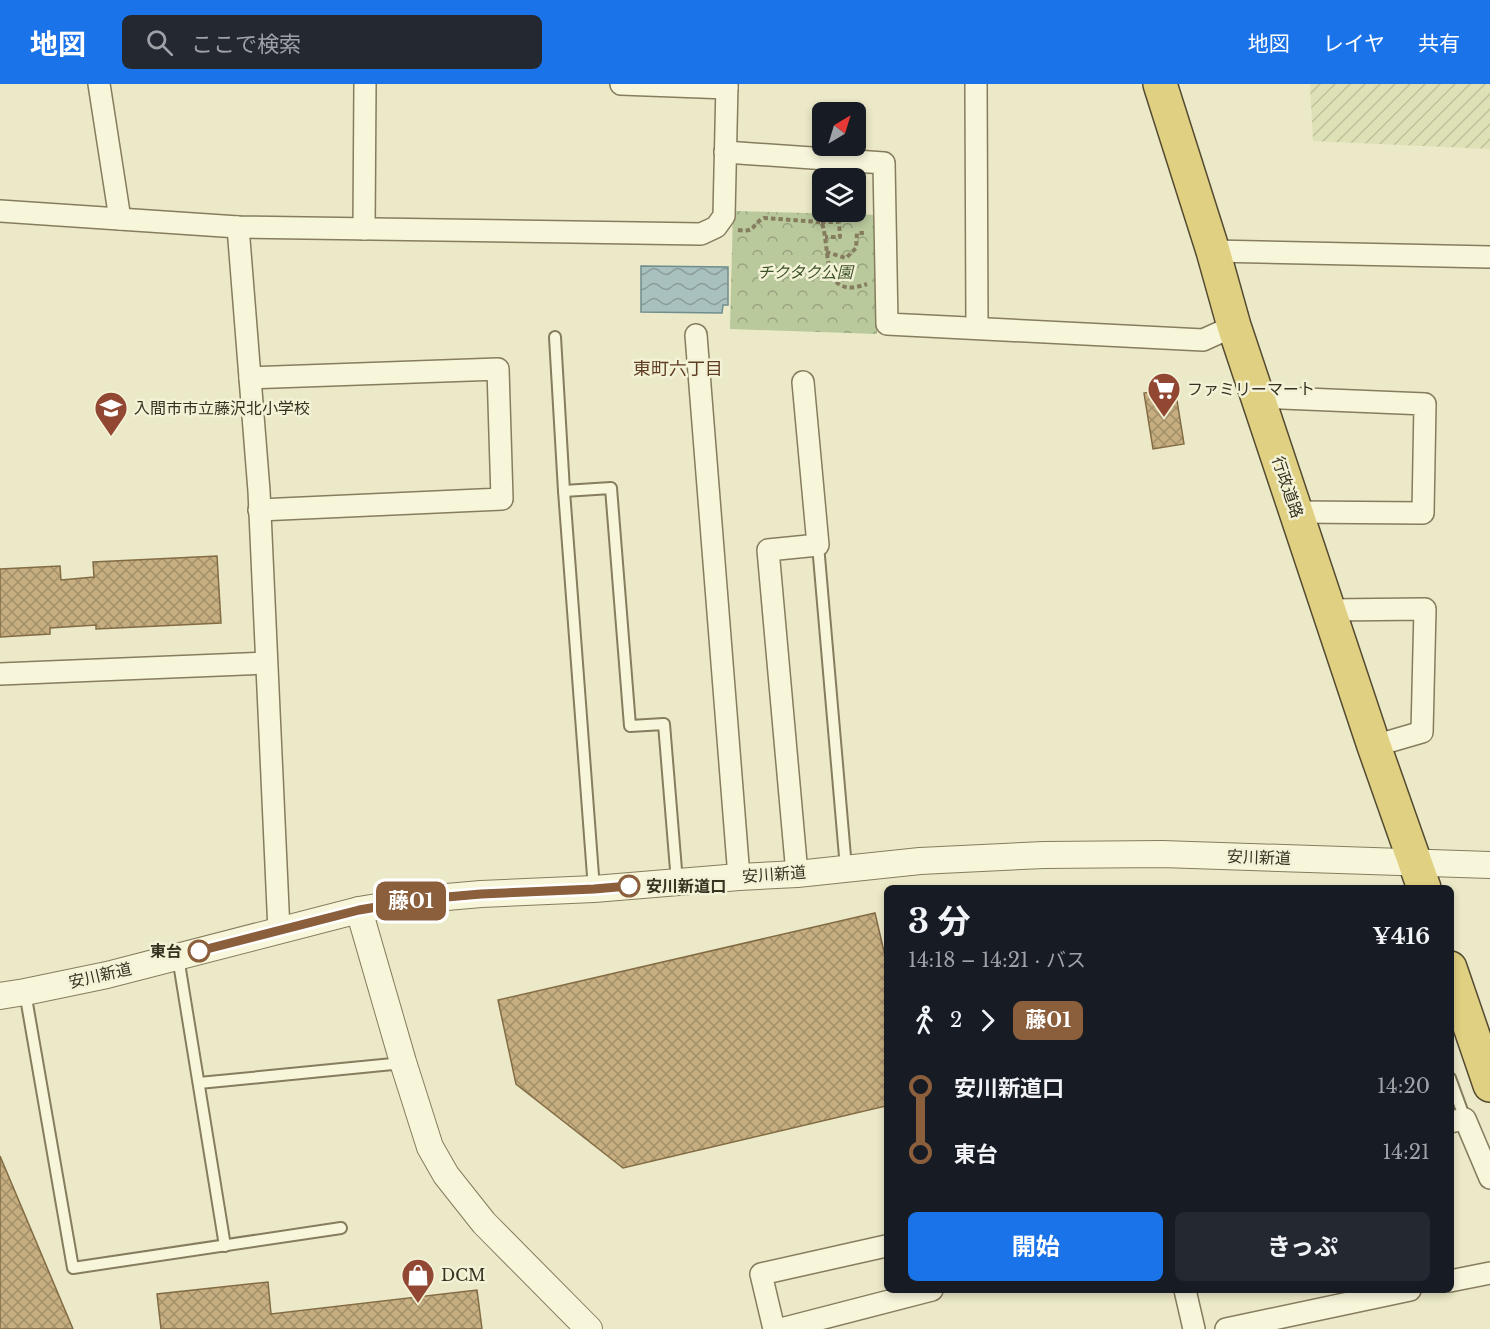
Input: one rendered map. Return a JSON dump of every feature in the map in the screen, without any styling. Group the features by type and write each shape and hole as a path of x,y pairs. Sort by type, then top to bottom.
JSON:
{"highway":[{"name":"行政道路","path":"1160,84 1257,397 1419,875"},
{"path":"1454,980 1490,1084"}],"street":[{"path":"99,84 120,219"},
{"path":"364,229 365,84"},
{"path":"0,211 238,227 701,234 716,227 724,216 727,86 621,84"},
{"path":"976,84 977,328"},
{"path":"725,152 884,163 886,324 1203,340 1234,326"},
{"path":"238,227 260,510 279,931"},
{"path":"1213,251 1490,256"},
{"path":"696,335 739,877"},
{"path":"250,378 498,369 502,499 260,510"},
{"path":"797,874 768,550 818,545 802,382"},
{"path":"1257,397 1425,404 1423,513 1296,512"},
{"path":"1329,610 1425,609 1422,732 1374,746"},
{"path":"0,674 266,663"},
{"name":"安川新道","path":"0,996 107,975 359,910 435,898 594,889 797,874 920,861 1021,856 1162,854 1419,875 1490,865"},
{"path":"359,910 430,1147 446,1176 484,1223 590,1329"},
{"path":"1458,1120 1490,1178"},
{"path":"774,1329 761,1274 884,1246"},
{"path":"1454,1280 1490,1273"},
{"path":"781,1329 920,1293"},
{"path":"1186,1293 1194,1329"},
{"path":"1226,1329 1396,1293"}],"lane":[{"path":"555,337 564,491 594,889"},
{"path":"564,491 611,488 630,726 664,724 677,882"},
{"path":"818,545 846,868"},
{"path":"178,957 225,1246"},
{"path":"25,992 73,1268 341,1228"},
{"path":"199,1083 403,1062"},
{"path":"1454,1099 1458,1120"}],"path":[{"path":"716,227 745,231 754,228 764,218 812,221"},
{"path":"820,222 825,237 827,263 832,277 842,287 864,285 886,277"},
{"path":"825,237 840,237 839,222"},
{"path":"826,252 846,258 856,248 857,233 885,234"}],"green space":[{"path":"1310,84 1490,84 1490,149 1313,141"},
{"name":"チクタク公園","path":"733,211 812,213 812,222 866,222 866,215 880,215 877,334 730,329"}],"water":[{"path":"641,266 728,267 728,305 723,305 722,313 641,312"}],"building":[{"name":"ファミリーマート","path":"1175,388 1184,444 1153,449 1144,393"},
{"path":"217,556 221,623 96,629 96,625 50,628 50,634 0,637 0,569 60,566 61,580 94,577 93,562"},
{"path":"875,913 884,951 884,1106 623,1168 516,1084 498,1000"},
{"path":"0,1156 73,1329 0,1329"},
{"name":"DCM","path":"268,1282 271,1314 477,1290 482,1329 161,1329 157,1294"}],"bus line":[{"name":"藤01","path":"199,951 359,910 424,899 629,886"}],"place":[{"name":"ファミリーマート","path":"1164,418"},
{"name":"入間市市立藤沢北小学校","path":"111,437"},
{"name":"安川新道口","path":"629,886"},
{"name":"東台","path":"199,951"},
{"name":"DCM","path":"418,1304"}],"district":[{"name":"東町六丁目","path":"678,369"}]}
